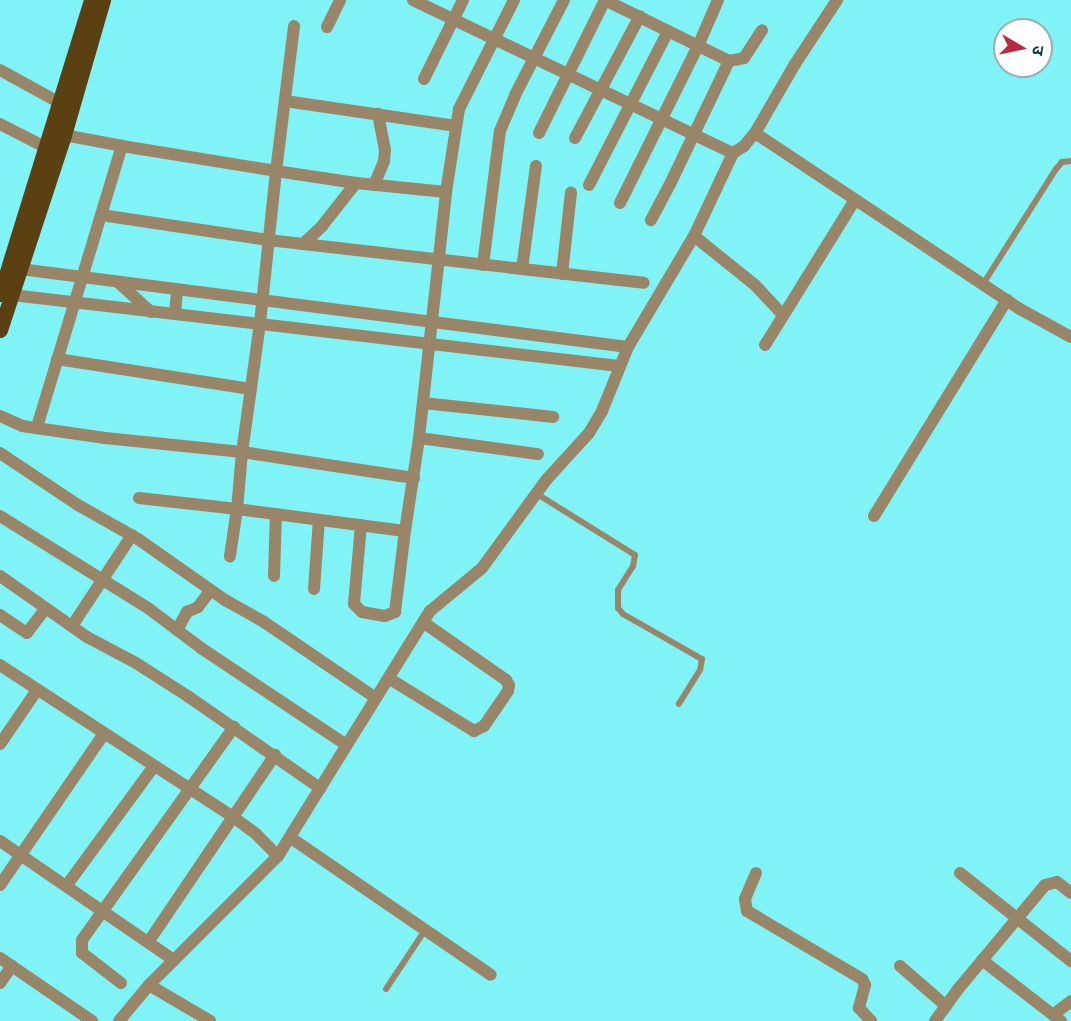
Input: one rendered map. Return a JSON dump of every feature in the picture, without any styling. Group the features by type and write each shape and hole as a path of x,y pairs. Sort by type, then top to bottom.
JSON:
{"main road":[{"path":"0,330 10,284 47,148 91,0"},
{"path":"10,284 64,135 103,0"}],"street":[{"path":"327,27 340,0"},
{"path":"413,0 733,153"},
{"path":"424,79 463,0"},
{"path":"361,525 354,604 362,612 385,616 394,612 414,478 446,192 459,109 514,0"},
{"path":"483,265 500,131 564,0"},
{"path":"539,133 605,0 698,46 736,61"},
{"path":"620,203 698,46 718,0"},
{"path":"119,1021 149,985 278,856 291,838 345,744 390,680 430,611 482,568 547,479 589,433 602,411 628,347 694,236 733,153 744,146 755,133 795,64 837,0"},
{"path":"575,138 639,16"},
{"path":"230,556 260,323 294,26"},
{"path":"651,220 736,61 762,30"},
{"path":"589,185 668,31"},
{"path":"0,70 60,103"},
{"path":"285,101 456,126"},
{"path":"374,185 384,161 385,150 378,114"},
{"path":"0,124 47,148"},
{"path":"755,133 1007,300 1071,338"},
{"path":"64,135 356,183 446,192"},
{"path":"37,427 122,146"},
{"path":"522,269 536,166"},
{"path":"303,244 322,226 356,183"},
{"path":"562,274 571,192"},
{"path":"765,345 855,200"},
{"path":"101,215 268,240 644,283"},
{"path":"694,236 755,285 783,315"},
{"path":"10,284 81,278 628,347"},
{"path":"119,283 151,312"},
{"path":"10,284 73,303 352,333 430,345 619,366"},
{"path":"175,314 177,290"},
{"path":"874,516 1007,300"},
{"path":"352,333 354,312"},
{"path":"57,359 251,389"},
{"path":"423,403 553,417"},
{"path":"0,416 22,426 105,438 242,452 414,478"},
{"path":"419,438 538,453"},
{"path":"0,453 78,505 132,535 211,590 376,698"},
{"path":"139,498 405,531"},
{"path":"274,576 276,514"},
{"path":"0,516 148,608 345,744"},
{"path":"314,589 319,520"},
{"path":"72,626 132,535"},
{"path":"0,576 72,626 136,663 234,727 320,788"},
{"path":"177,630 187,612 198,607 211,590"},
{"path":"0,615 27,633 46,608"},
{"path":"390,680 474,731 484,726 508,691 509,685 506,680 423,622"},
{"path":"0,665 232,817 256,834 278,856"},
{"path":"0,744 37,690"},
{"path":"121,983 80,949 82,940 234,727"},
{"path":"0,885 104,735"},
{"path":"149,941 275,755"},
{"path":"67,885 154,765"},
{"path":"291,838 492,975"},
{"path":"0,841 174,960"},
{"path":"756,873 745,899 747,911 862,979 865,985 859,1008 871,1021"},
{"path":"960,873 1071,961"},
{"path":"935,1021 982,960 1048,882 1057,882 1071,893"},
{"path":"0,958 92,1021"},
{"path":"982,960 1058,1018 1071,1001"},
{"path":"0,983 12,966"},
{"path":"900,966 946,1006"},
{"path":"149,985 210,1021"}],"lane":[{"path":"983,284 1056,169 1062,162 1071,161"},
{"path":"537,494 635,555 633,566 618,590 618,608 623,614 702,659 700,670 680,704"},
{"path":"386,989 425,929"}]}
